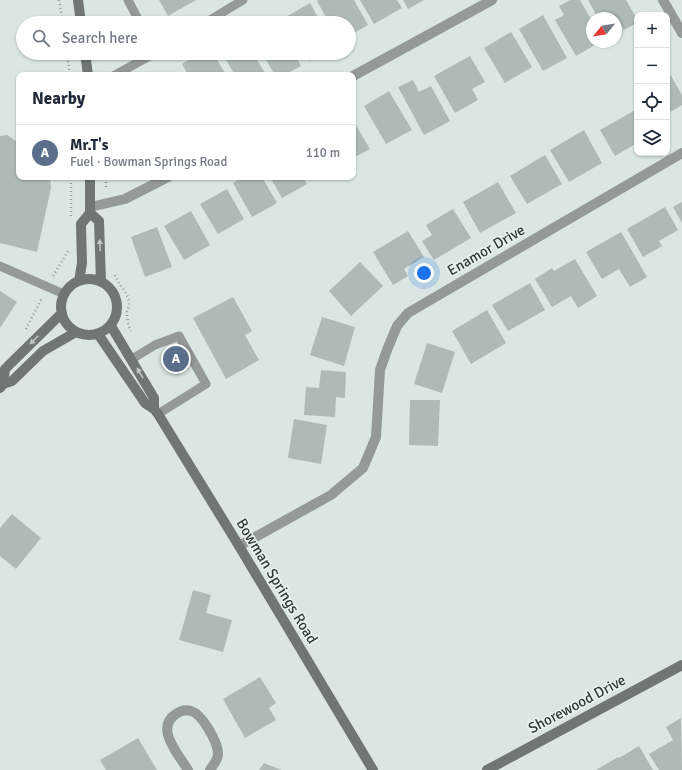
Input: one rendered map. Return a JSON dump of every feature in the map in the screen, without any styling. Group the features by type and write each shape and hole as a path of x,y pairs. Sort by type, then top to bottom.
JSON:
{"street":[{"path":"78,0 80,16"},
{"path":"356,74 492,0"},
{"path":"663,0 682,33"},
{"path":"86,60 88,72"},
{"name":"Enamor Drive","path":"239,546 331,494 363,468 376,437 380,370 397,326 408,313 682,153"},
{"path":"79,281 82,263 81,224 90,210 90,180"},
{"path":"90,210 125,200 162,180"},
{"path":"90,210 99,221 101,282"},
{"path":"88,279 101,282 105,283 112,290 116,298 118,307 116,317 111,326 104,332 94,335 85,335 76,332 68,326 63,318 62,300 64,294 71,285 79,281 88,279"},
{"path":"2,386 5,368 62,313"},
{"name":"Bowman Springs Road","path":"111,326 154,398 156,411"},
{"path":"2,386 12,381 43,351 76,332"},
{"name":"Bowman Springs Road","path":"98,334 145,403 156,411 373,770"},
{"name":"Shorewood Drive","path":"487,770 682,665"},
{"path":"188,770 171,743 166,730 172,716 185,710 190,710 196,713 203,721 215,741 218,754 216,762 210,770"}],"lane":[{"path":"128,0 136,16"},
{"path":"217,16 243,0"},
{"path":"120,72 142,60"},
{"path":"0,266 64,294"},
{"path":"132,359 155,345 179,336 206,384 156,411"}],"path":[{"path":"59,0 62,16"},
{"path":"68,60 70,72"},
{"path":"106,180 106,187"},
{"path":"114,274 126,292 129,303 127,315 129,327 132,333"}],"building":[{"path":"159,0 196,0 168,16"},
{"path":"354,0 368,25 356,32 356,16 325,16 317,1"},
{"path":"360,0 397,0 402,8 374,24"},
{"path":"403,0 424,0 408,9"},
{"path":"570,0 580,0 587,12 586,48 590,48 576,56 555,20 564,15 559,6"},
{"path":"588,0 626,0 634,14 634,25 624,30 622,27 622,12 595,12"},
{"path":"310,3 317,16 287,16"},
{"path":"543,15 567,58 543,71 519,29"},
{"path":"511,32 532,67 505,83 484,48"},
{"path":"470,56 485,82 472,89 478,100 455,113 434,76"},
{"path":"189,60 217,60 224,72 186,72 182,64"},
{"path":"226,60 257,60 264,72 233,72"},
{"path":"266,60 298,60 301,66 290,72 273,72"},
{"path":"670,74 682,95 682,105 670,112"},
{"path":"413,80 419,92 431,86 450,121 424,135 398,87"},
{"path":"389,91 412,130 386,144 364,106"},
{"path":"634,111 634,145 615,156 600,130"},
{"path":"356,125 370,149 356,156"},
{"path":"584,130 602,163 569,182 550,150"},
{"path":"7,135 16,141 16,180 50,180 51,188 37,252 0,243 0,136"},
{"path":"545,155 562,184 527,204 510,176"},
{"path":"238,180 264,180 277,203 252,217 233,183"},
{"path":"272,180 305,180 307,184 282,198"},
{"path":"498,182 516,213 480,233 463,202"},
{"path":"227,189 244,219 218,234 200,204"},
{"path":"682,202 682,223 673,207"},
{"path":"665,207 678,230 659,241 662,246 643,257 627,229"},
{"path":"453,209 471,238 434,260 422,241 432,235 426,225"},
{"path":"191,211 210,245 184,260 164,226"},
{"path":"157,227 172,267 145,277 131,237"},
{"path":"408,231 424,257 404,269 408,276 393,285 373,252"},
{"path":"621,232 647,277 630,287 619,269 602,279 586,252"},
{"path":"575,259 597,296 578,308 571,296 552,307 535,279 552,268 554,271"},
{"path":"360,262 383,286 351,316 329,291"},
{"path":"530,283 545,310 508,331 492,305"},
{"path":"0,291 17,302 0,328"},
{"path":"233,297 252,331 245,335 259,360 226,379 193,318"},
{"path":"487,310 506,343 471,364 452,331"},
{"path":"322,317 355,327 344,366 310,355"},
{"path":"427,343 455,352 442,393 414,384"},
{"path":"176,344 189,368 177,375 163,351"},
{"path":"321,370 346,372 345,398 336,397 335,417 304,415 306,387 319,388"},
{"path":"410,400 440,400 438,446 409,445"},
{"path":"294,419 327,425 321,464 288,458"},
{"path":"12,514 41,538 16,569 0,556 0,528"},
{"path":"193,590 211,595 206,613 232,620 223,652 179,640"},
{"path":"260,677 276,703 269,708 276,720 245,738 223,699"},
{"path":"681,718 682,770 659,770 649,754 673,740 666,727"},
{"path":"138,738 157,770 106,770 100,760"},
{"path":"639,746 653,770 596,770 618,757 619,758"},
{"path":"264,763 282,770 259,770"}],"place":[{"name":"Mr.T's","path":"176,359"}]}
